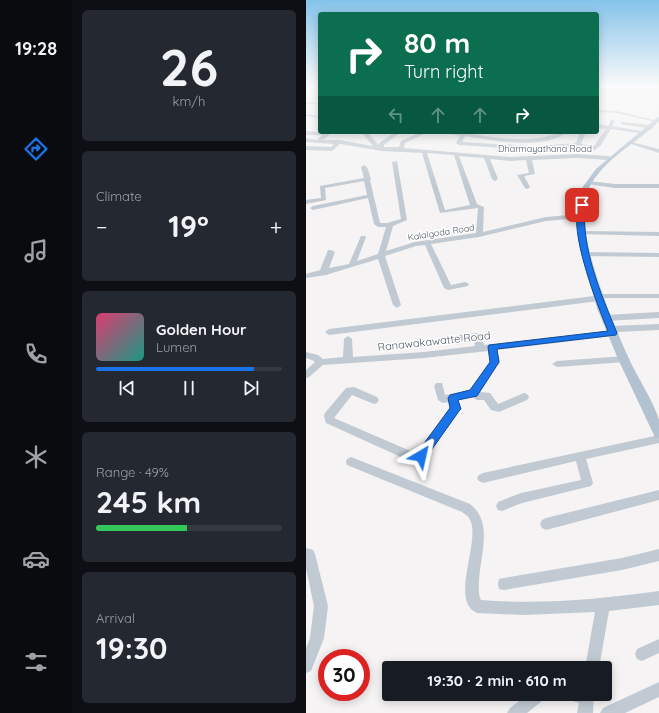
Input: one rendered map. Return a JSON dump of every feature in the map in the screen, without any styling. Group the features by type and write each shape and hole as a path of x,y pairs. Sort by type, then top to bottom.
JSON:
{"main road":[{"path":"653,126 629,139 609,158 582,194 580,216 585,254 598,297 606,318 659,433"}],"street":[{"path":"636,119 653,126"},
{"path":"463,134 458,144 521,148 578,145 595,148 614,121"},
{"path":"623,123 653,126"},
{"path":"634,123 630,130 629,139 659,152"},
{"path":"599,126 630,130 653,126"},
{"path":"306,133 318,133"},
{"path":"321,142 320,140 327,134"},
{"path":"366,134 380,148 386,136 392,134"},
{"path":"401,149 403,142 421,134"},
{"path":"468,134 482,137 530,140 552,138 559,134"},
{"path":"542,134 552,138"},
{"path":"578,145 582,134"},
{"name":"Dharmayathana Road","path":"306,139 380,148 486,157 529,159 577,156 609,158"},
{"path":"306,148 332,149 339,142"},
{"path":"424,151 442,212 474,206 481,207 479,235"},
{"path":"456,154 474,206"},
{"path":"486,157 495,179"},
{"path":"526,187 520,175 532,174 529,159"},
{"path":"364,167 368,179 370,196 377,224 383,226 390,225 404,220 395,162"},
{"path":"306,202 324,199 322,188 368,179"},
{"path":"589,183 615,186 659,186"},
{"path":"313,208 370,196"},
{"name":"Kalalgoda Road","path":"306,276 352,266 398,249 427,242 479,235 546,219 580,216"},
{"path":"390,225 381,256 397,305"},
{"path":"582,233 659,234"},
{"path":"352,266 364,238"},
{"path":"427,242 448,288 465,284"},
{"path":"323,273 331,252"},
{"path":"585,254 659,255"},
{"path":"329,332 598,297 659,296"},
{"path":"606,318 659,315"},
{"name":"Ranawakawatte Road","path":"306,355 315,357 321,362 424,355 612,331 659,327"},
{"path":"460,338 477,336 480,348"},
{"path":"348,339 348,360"},
{"path":"439,386 441,397 443,399 474,393 495,362 492,347"},
{"path":"557,364 625,360"},
{"path":"306,375 321,362"},
{"path":"374,400 354,391 349,391 329,416 330,420 414,458 421,456 456,409 453,398"},
{"path":"474,393 477,396 487,396 494,408 498,408 524,397"},
{"path":"483,478 659,439"},
{"path":"502,506 521,498 587,483 580,456"},
{"path":"351,462 466,508 474,515 476,518 477,530 472,596 477,606 508,610 540,610 603,605 659,598"},
{"path":"546,524 659,495"},
{"path":"306,554 309,554 321,606 317,638 306,666"},
{"path":"504,584 622,564 659,555"},
{"path":"593,661 603,605"},
{"path":"642,654 659,646"},
{"path":"608,713 659,689"},
{"path":"515,713 531,701"},
{"path":"585,713 586,701"}],"route":[{"path":"421,456 456,409 453,398 474,393 495,362 492,347 512,346 613,333 598,296 585,254 580,216 582,205"}]}
